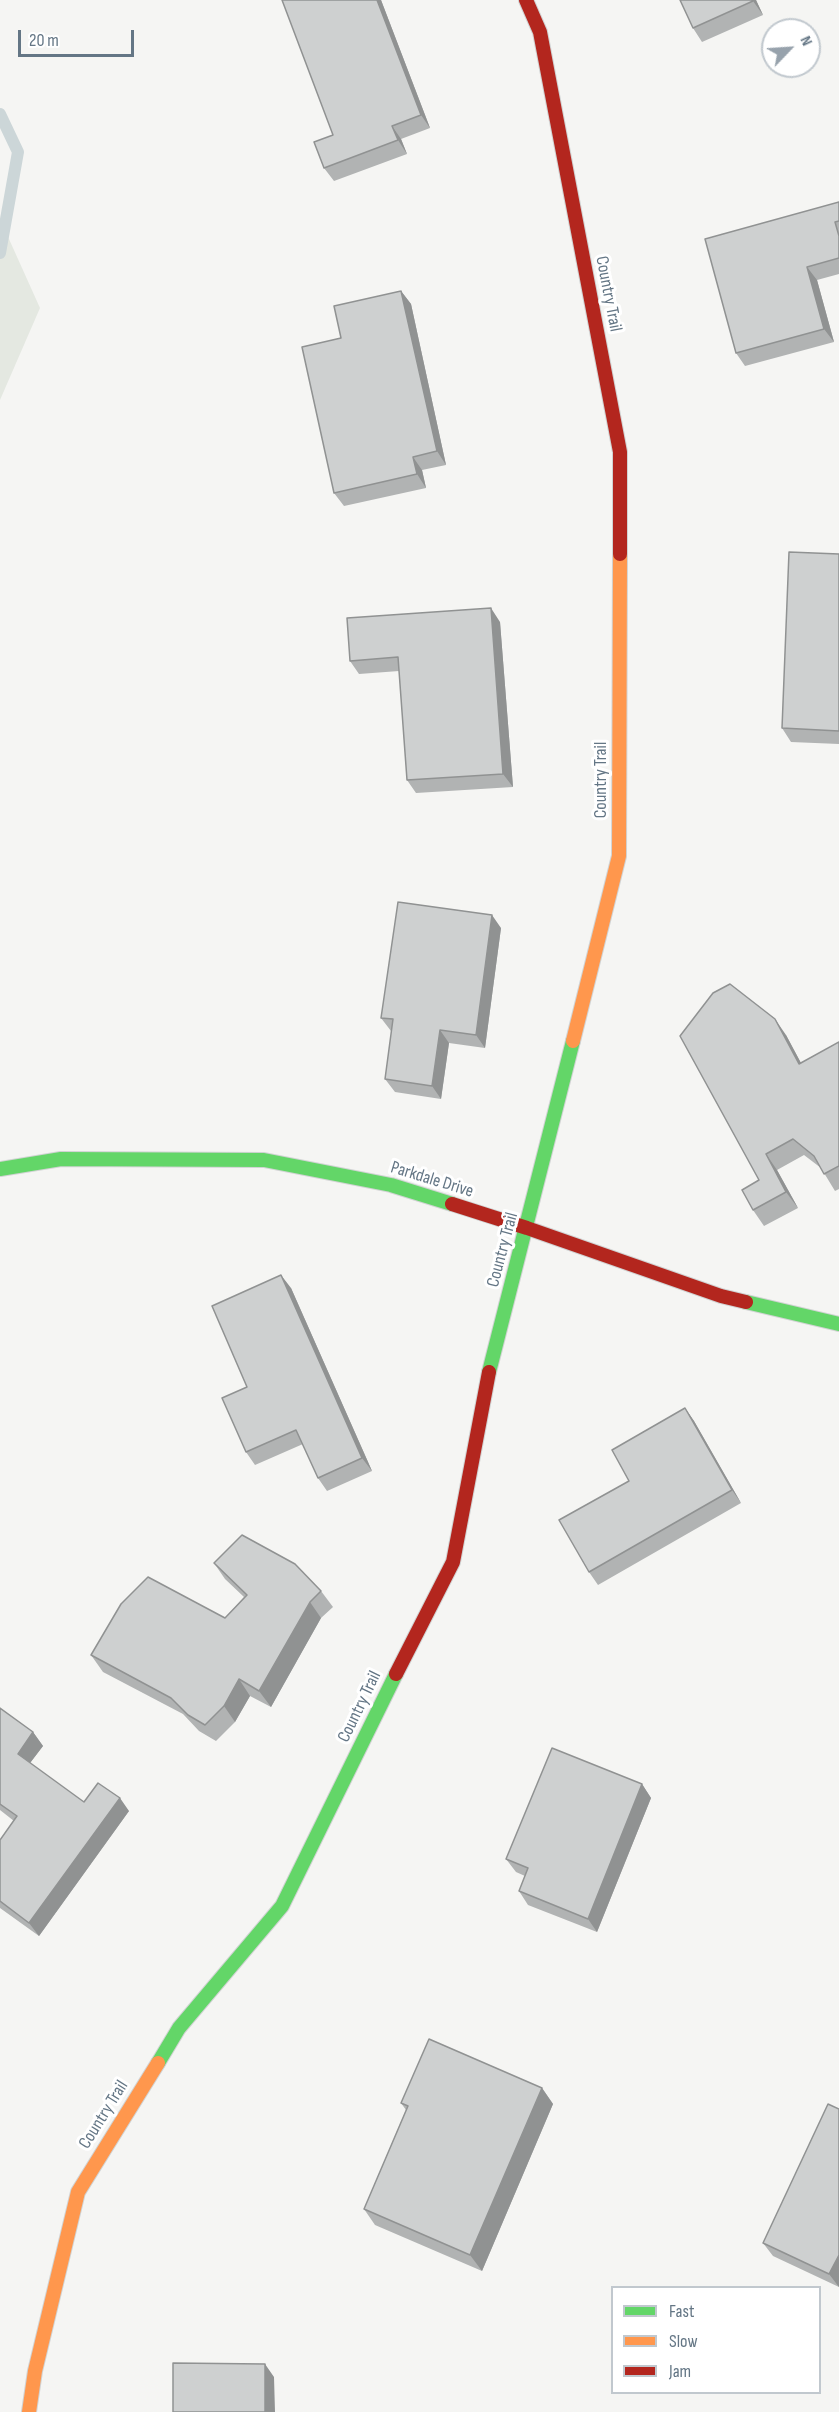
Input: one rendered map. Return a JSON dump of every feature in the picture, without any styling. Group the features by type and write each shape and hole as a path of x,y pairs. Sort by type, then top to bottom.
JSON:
{"street":[{"name":"Country Trail","path":"29,2412 35,2372 78,2192 179,2028 282,1906 453,1562 489,1374 619,856 620,452 540,32 526,0"},
{"name":"Parkdale Drive","path":"0,1169 61,1159 264,1160 391,1185 527,1228 721,1296 839,1324"}],"shaded area":[{"path":"0,219 40,308 0,400"}],"building":[{"path":"282,0 377,0 421,115 392,126 398,140 324,168 314,142 333,135"},
{"path":"680,0 753,0 753,1 693,28"},
{"path":"839,202 839,221 835,222 839,236 839,258 807,267 824,329 736,353 705,239"},
{"path":"401,291 437,451 413,457 417,474 334,493 302,347 341,338 334,306"},
{"path":"789,552 839,554 839,731 782,728"},
{"path":"491,608 503,774 407,780 398,657 350,661 347,618"},
{"path":"398,902 492,915 476,1035 440,1030 432,1086 385,1079 393,1019 381,1018"},
{"path":"730,984 775,1019 799,1064 839,1042 839,1166 824,1174 814,1156 793,1139 766,1154 786,1192 753,1210 742,1190 759,1180 680,1036 713,993"},
{"path":"281,1275 362,1458 318,1478 296,1430 246,1452 222,1398 247,1387 212,1306"},
{"path":"685,1408 732,1490 589,1572 559,1520 629,1481 612,1450"},
{"path":"242,1535 295,1564 321,1591 310,1602 259,1691 239,1679 224,1706 205,1725 188,1715 171,1698 91,1655 121,1604 148,1577 225,1618 247,1595 214,1563"},
{"path":"0,1708 33,1732 18,1754 84,1802 98,1783 120,1798 29,1923 0,1901 0,1840 17,1816 0,1804"},
{"path":"552,1748 642,1784 588,1919 519,1891 528,1868 506,1859"},
{"path":"429,2039 542,2088 470,2255 364,2209 408,2106 401,2103"},
{"path":"828,2104 839,2109 839,2255 829,2274 763,2243"},
{"path":"173,2363 265,2364 265,2412 173,2412"}],"waterway":[{"path":"0,114 18,152 0,253"}],"traffic: fast":[{"path":"489,1372 573,1041"},
{"path":"0,1169 61,1159 264,1160 391,1185 452,1204"},
{"path":"746,1302 839,1324"},
{"path":"158,2063 179,2028 282,1906 396,1674"}],"traffic: slow":[{"path":"573,1041 619,856 620,554"},
{"path":"29,2412 35,2371 78,2192 158,2063"}],"traffic: jam":[{"path":"526,0 540,32 620,452 620,554"},
{"path":"452,1204 721,1296 746,1302"},
{"path":"396,1674 453,1562 489,1372"}]}
